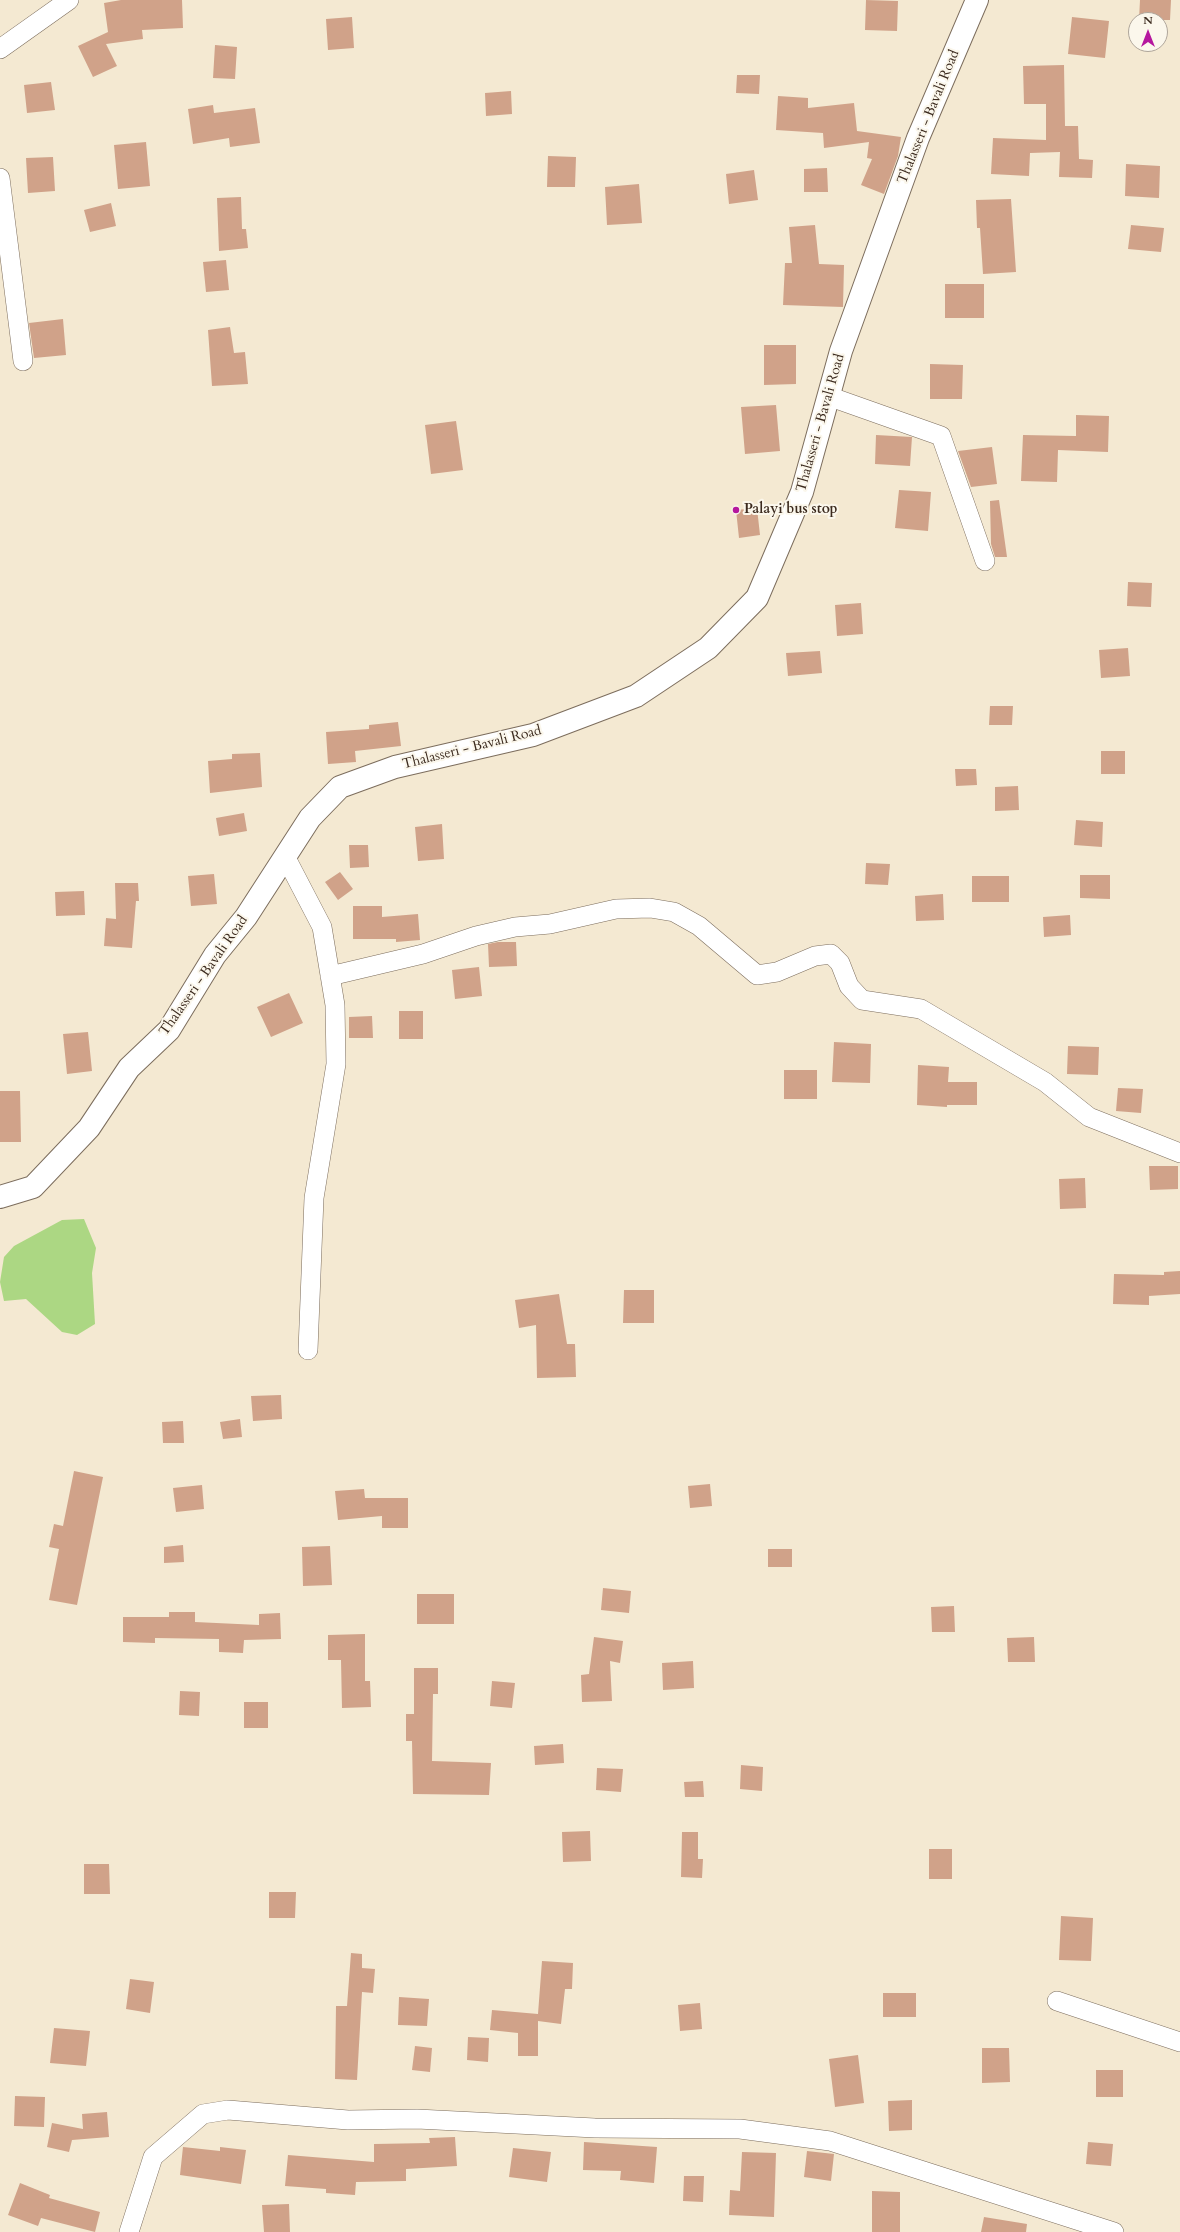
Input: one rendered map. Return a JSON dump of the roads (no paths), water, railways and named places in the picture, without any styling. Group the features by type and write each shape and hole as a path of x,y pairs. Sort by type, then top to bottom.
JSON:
{"main road":[{"name":"Thalasseri - Bavali Road","path":"0,1197 33,1187 89,1128 129,1068 169,1030 215,955 246,917 310,818 340,787 395,767 533,735 636,696 708,648 757,598 802,492 841,351 918,138 977,0"}],"street":[{"path":"0,49 69,0"},
{"path":"0,178 23,361"},
{"path":"828,396 941,436 985,560"},
{"path":"285,856 322,927 335,1005 336,1064 314,1198 308,1350"},
{"path":"330,976 423,954 476,936 514,927 550,924 616,909 650,908 674,912 699,926 757,975 777,972 815,956 831,954 840,963 849,986 862,1000 921,1009 1045,1082 1089,1117 1180,1153"},
{"path":"1057,2001 1180,2042"},
{"path":"129,2232 153,2157 204,2114 228,2110 348,2120 417,2119 595,2128 740,2129 830,2141 1114,2232"}],"place":[{"name":"Palayi bus stop","path":"736,510"}]}
